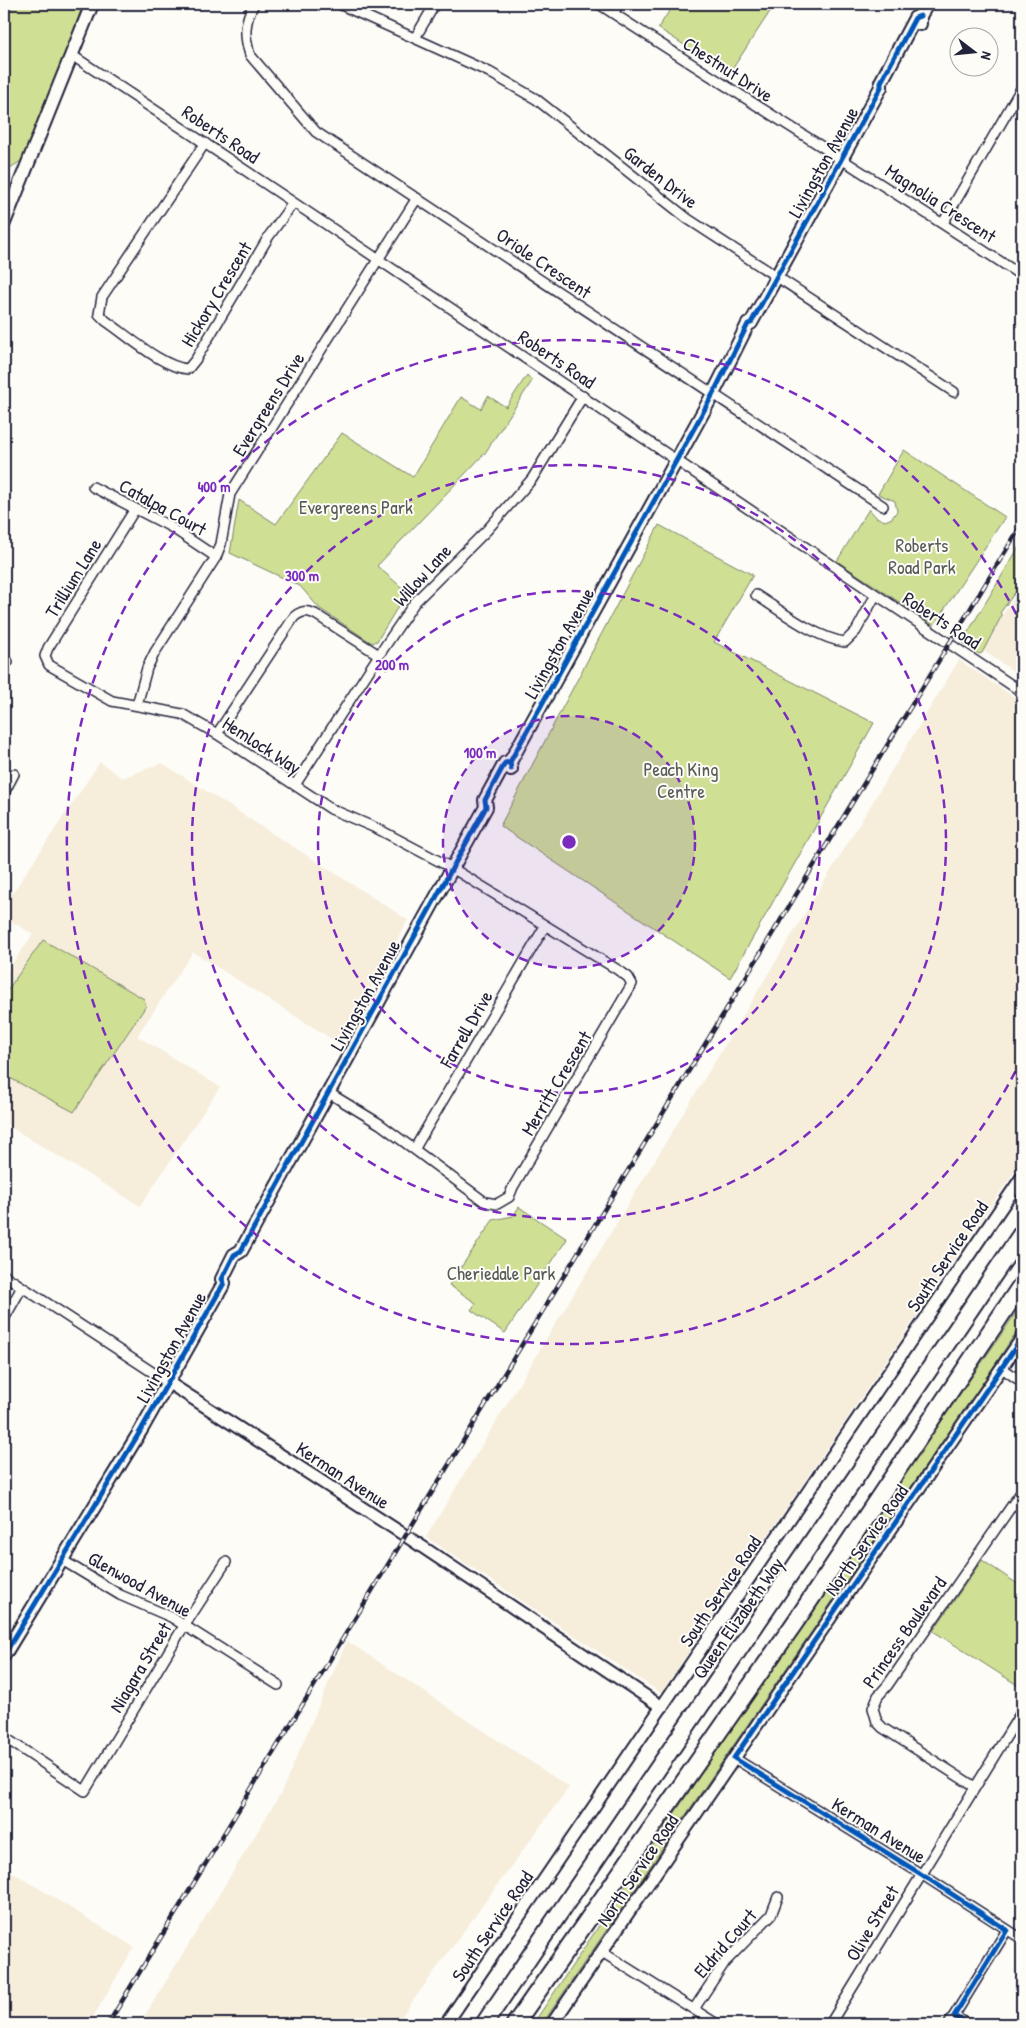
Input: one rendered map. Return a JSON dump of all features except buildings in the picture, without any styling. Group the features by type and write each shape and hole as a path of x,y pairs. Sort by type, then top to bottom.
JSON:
{"highway":[{"name":"Queen Elizabeth Way","path":"484,2024 802,1560 1022,1233"},
{"path":"516,2024 796,1621 1022,1284"}],"main road":[{"path":"4,223 73,56 92,4"},
{"name":"Livingston Avenue","path":"4,1655 169,1383 224,1283 222,1278 234,1255 241,1251 329,1093 486,808 485,800 505,763 510,762 713,394 748,324 751,323 881,87 881,82 915,18 920,16 927,4"}],"street":[{"name":"Oriole Crescent","path":"254,4 245,26 248,47 256,62 316,132 883,506"},
{"name":"Garden Drive","path":"339,4 489,72 536,100 688,219 954,392"},
{"path":"415,38 434,4"},
{"name":"Chestnut Drive","path":"599,4 789,127 842,158"},
{"path":"613,13 619,4"},
{"name":"Roberts Road","path":"73,56 583,396 875,596 1022,692"},
{"path":"943,223 1022,87"},
{"name":"Hickory Crescent","path":"205,143 102,297 99,308 99,314 106,321 160,358 179,368 188,369 196,359 270,236 293,203"},
{"name":"Magnolia Crescent","path":"842,158 1022,276"},
{"name":"Evergreens Drive","path":"137,704 147,668 155,652 216,557 221,544 230,494 417,198"},
{"name":"Willow Lane","path":"295,785 379,654 420,596 487,530 532,479 583,396"},
{"name":"Catalpa Court","path":"93,487 171,527 216,557"},
{"name":"Trillium Lane","path":"49,666 44,656 48,648 135,509"},
{"path":"756,596 816,631 834,640 845,642 856,631 875,596"},
{"path":"217,734 294,617 300,613 308,611 315,614 379,654"},
{"name":"Hemlock Way","path":"49,666 112,701 137,704 182,714 217,734 332,809 378,829 452,868"},
{"path":"4,794 14,774"},
{"name":"Merritt Crescent","path":"329,1093 415,1148 485,1202 497,1204 509,1197 513,1187 628,992 632,984 628,976 452,868"},
{"name":"Farrell Drive","path":"415,1148 544,926"},
{"name":"South Service Road","path":"446,2024 1022,1177"},
{"name":"Kerman Avenue","path":"4,1274 406,1536 662,1707"},
{"path":"4,1319 22,1287"},
{"name":"North Service Road","path":"552,2024 1022,1338"},
{"path":"1002,1368 1022,1382"},
{"name":"Princess Boulevard","path":"975,1787 883,1728 877,1722 873,1708 878,1696 887,1686 1022,1491"},
{"name":"Glenwood Avenue","path":"62,1560 120,1596 171,1617 278,1685"},
{"name":"Niagara Street","path":"4,1737 85,1790 184,1626 226,1562"},
{"name":"Olive Street","path":"830,2024 1022,1711"},
{"name":"Kerman Avenue","path":"734,1758 1022,1939"},
{"name":"Eldrid Court","path":"694,2009 725,1962 771,1914 778,1897"},
{"path":"949,2024 1007,1930"},
{"path":"602,1952 717,2024"},
{"path":"954,2016 967,2024"}],"shaded area":[{"path":"1022,585 1022,677 981,649"},
{"path":"959,660 1022,703 1022,1160 661,1693 426,1537"},
{"path":"100,762 122,778 162,763 408,920 340,1044 193,952 137,1036 220,1087 140,1206 4,1123 4,976 33,934 4,917 4,906"},
{"path":"347,1641 569,1787 396,2024 140,2024 281,1793"},
{"path":"4,1867 134,1947 89,2024 4,2024"}],"green space":[{"path":"4,4 83,4 40,130 21,161 4,172"},
{"path":"674,4 775,4 729,74 658,28"},
{"name":"Evergreens Park","path":"527,375 532,381 485,453 377,566 407,592 377,641 372,643 319,608 300,586 230,553 239,500 276,524 342,433 413,477 461,397 481,409 488,396 506,407"},
{"name":"Roberts Road Park","path":"904,450 1005,517 934,625 837,561 869,509 876,517 885,521 892,518 897,511 895,501 878,494"},
{"name":"Peach King Centre","path":"659,525 753,575 714,642 874,723 730,978 500,826"},
{"path":"1022,542 1022,583 1000,613 1002,615 982,653 979,654 962,642"},
{"path":"43,940 144,999 146,1006 74,1112 4,1075 4,995"},
{"name":"Cheriedale Park","path":"519,1207 567,1239 505,1333 471,1310 476,1303 449,1285 493,1220 513,1216"},
{"path":"1022,1304 1022,1323 990,1372 542,2024 533,2024 783,1652"},
{"path":"982,1560 1022,1587 1022,1688 933,1631"}],"railway":[{"path":"108,2024 1022,524"}],"cycle path":[{"path":"511,769 510,762 713,394 748,324 751,323 881,87 881,82 915,18 920,16"},
{"path":"4,1655 141,1430 224,1283 222,1279 234,1255 241,1251 486,807 485,800 505,763 510,762"},
{"path":"967,2024 954,2016 1007,1930 921,1874 734,1758 1022,1338"}]}
